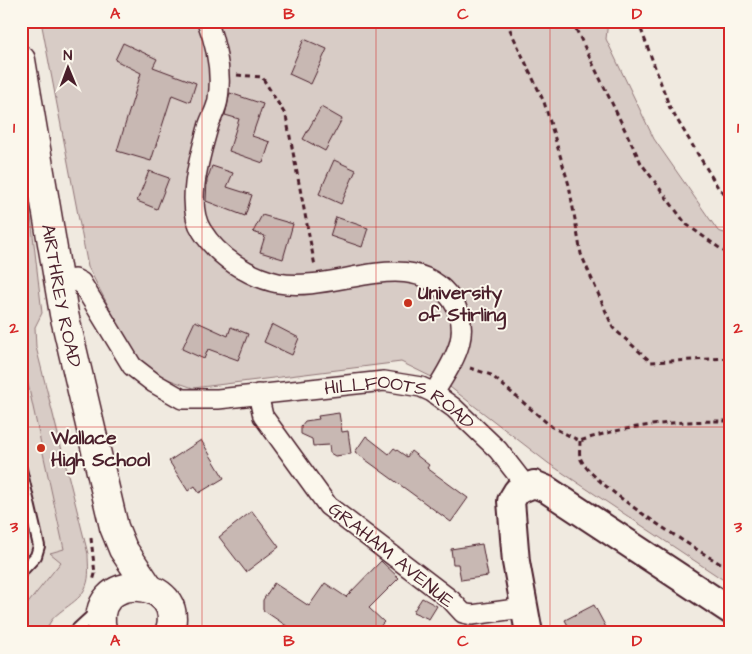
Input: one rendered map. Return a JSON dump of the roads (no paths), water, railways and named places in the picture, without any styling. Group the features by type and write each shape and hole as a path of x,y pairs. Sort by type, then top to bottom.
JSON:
{"main road":[{"name":"AIRTHREY ROAD","path":"21,60 58,281 114,527"},
{"path":"526,620 516,562 511,501 517,490 534,484 546,489 731,611"},
{"path":"114,527 124,549 150,588 158,593 167,605 171,619 170,632"},
{"path":"103,633 101,615 108,599 115,569 114,527"},
{"path":"108,599 130,586 150,588"}],"street":[{"path":"207,21 217,47 219,76 218,102 210,122 194,190 194,207 200,230 214,247 230,261 256,276 278,283 302,286 371,273 406,273 430,278 447,292 458,309 463,329 461,346 434,394"},
{"name":"HILLFOOTS ROAD","path":"58,281 75,279 81,282 132,366 154,383 182,398 218,398 384,381 421,387 454,408 498,450 526,486"},
{"name":"GRAHAM AVENUE","path":"258,394 263,416 328,506 451,600 463,613 526,620"}],"lane":[{"path":"21,469 40,546 36,556 21,572"},
{"path":"73,633 108,599"}],"place":[{"name":"University of Stirling","path":"408,303"},
{"name":"Wallace High School","path":"41,448"}]}
